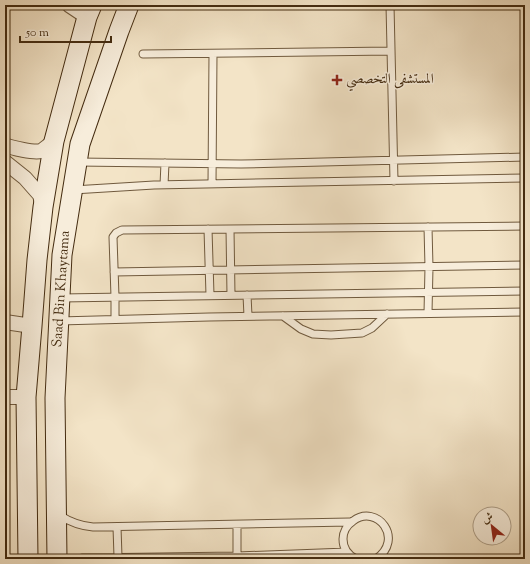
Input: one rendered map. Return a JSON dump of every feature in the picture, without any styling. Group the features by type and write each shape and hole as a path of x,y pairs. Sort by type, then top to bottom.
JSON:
{"main road":[{"name":"Saad Bin Khaytama","path":"57,559 55,398 62,255 80,144 129,5"},
{"name":"Saad Bin Khaytama","path":"28,559 26,397 37,260 43,207 54,141 89,11"}],"street":[{"path":"69,5 89,11"},
{"path":"5,145 28,151 40,151 54,141"},
{"path":"5,162 25,178 40,195 43,207"},
{"path":"5,322 32,326"},
{"path":"5,397 26,397"}],"lane":[{"path":"390,5 394,180"},
{"path":"143,54 391,51"},
{"path":"212,184 213,54"},
{"path":"77,162 241,164 525,156"},
{"path":"164,185 165,163"},
{"path":"73,190 164,185 525,178"},
{"path":"115,319 113,237 116,233 122,230 525,226"},
{"path":"428,227 428,313"},
{"path":"208,229 210,296"},
{"path":"230,229 231,295"},
{"path":"114,272 525,265"},
{"path":"60,298 525,291"},
{"path":"247,295 248,316"},
{"path":"59,321 248,316 525,312"},
{"path":"283,316 301,329 313,334 331,335 362,333 372,328 387,314"},
{"path":"56,514 83,526 93,527 350,522"},
{"path":"351,557 344,546 343,540 346,527 355,519 362,516 368,516 380,521 387,531 388,544 386,550 376,559"},
{"path":"237,525 237,557"},
{"path":"117,527 118,557"},
{"path":"78,559 118,557 351,557"}],"place":[{"name":"المستشفى التخصصي","path":"337,80"}]}
